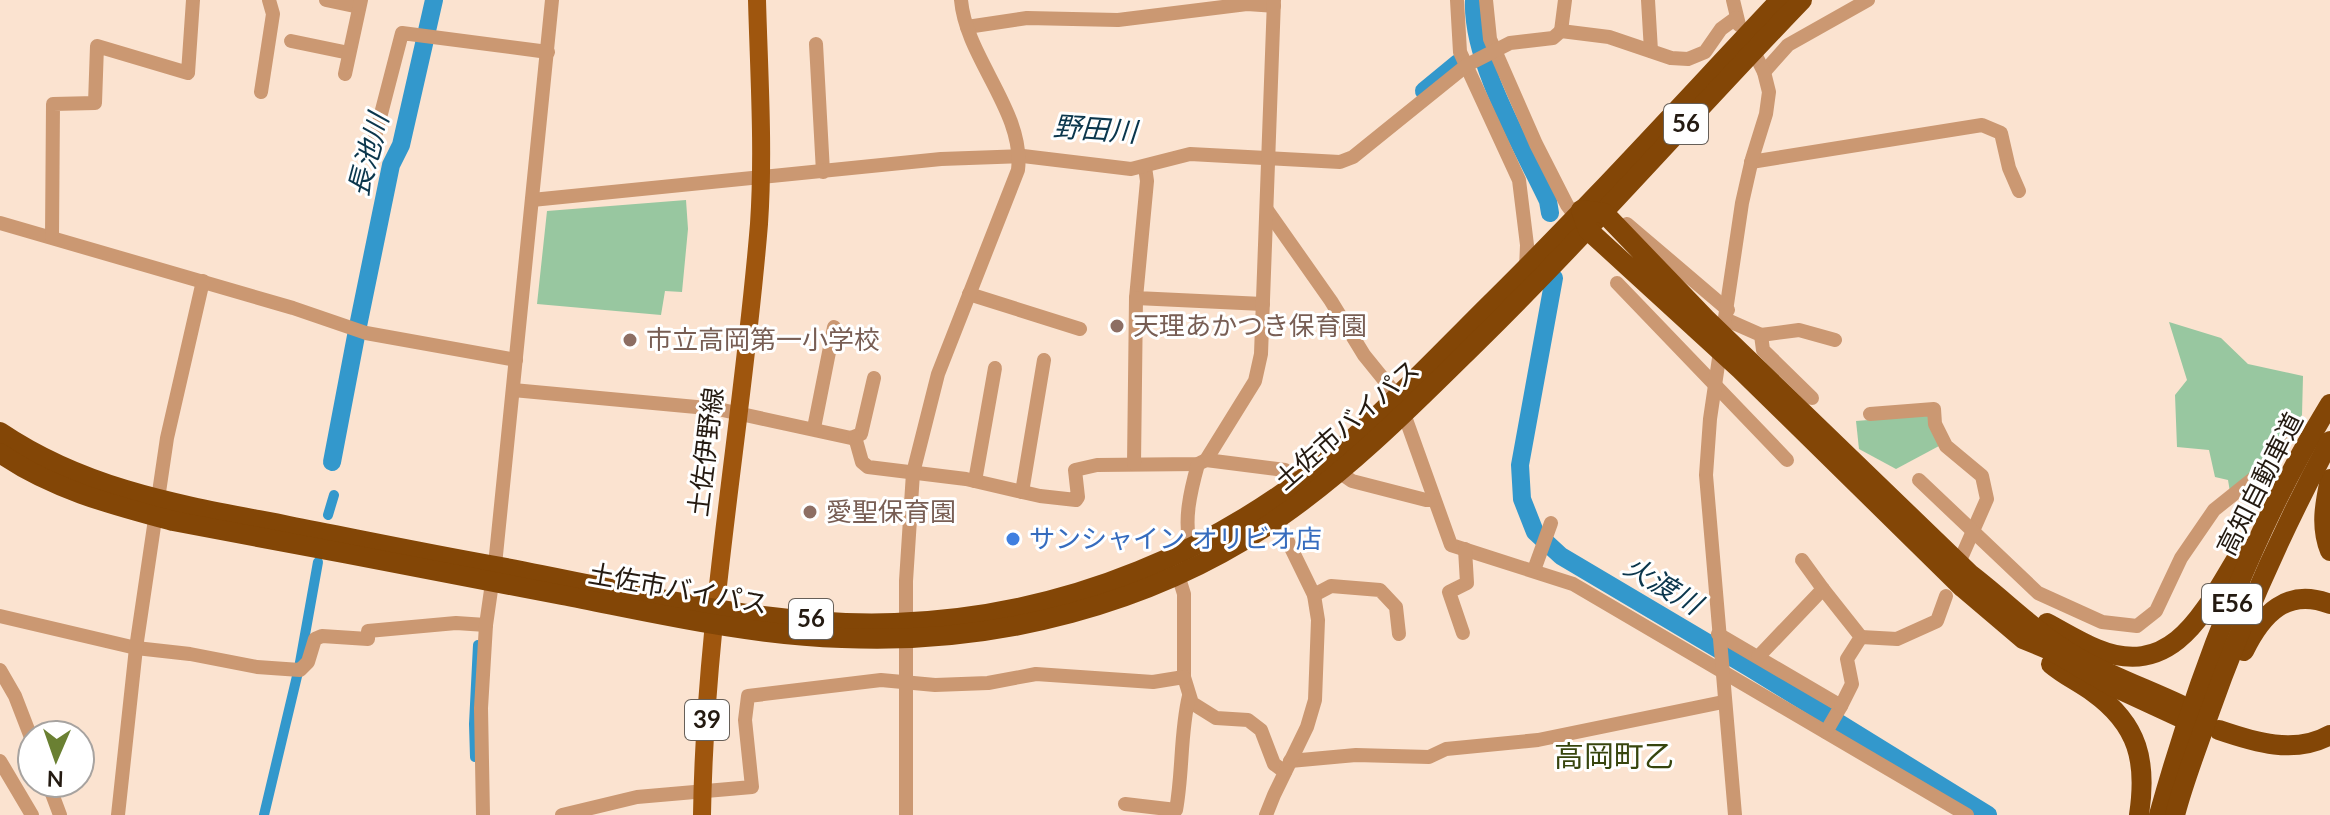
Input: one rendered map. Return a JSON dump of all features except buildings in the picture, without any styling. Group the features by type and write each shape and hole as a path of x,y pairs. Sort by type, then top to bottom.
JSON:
{"highway":[{"name":"土佐市バイパス","path":"907,630 1061,598 1140,572 1273,511 1339,472 1530,273 1780,0"},
{"name":"土佐市バイパス","path":"1578,221 1604,213 1745,35 1802,0"},
{"path":"1604,213 1715,320 1742,362 1963,588 2054,667 2095,693 2117,713 2137,742 2143,769 2139,815"},
{"name":"土佐市バイパス","path":"1530,273 1570,248 1578,221"},
{"path":"1578,221 1715,320"},
{"path":"1742,362 1970,574 2035,628 2083,661 2180,711 2112,686 2052,651 2023,639"},
{"name":"高知自動車道","path":"2159,815 2214,651 2245,570 2276,503 2330,404"},
{"name":"土佐市バイパス","path":"0,453 57,484 114,505 157,508 714,616 840,622 960,635 1035,622 1107,602 1178,575 1235,545 1273,511 1297,483 1402,405"},
{"name":"土佐市バイパス","path":"0,432 60,468 157,508"},
{"name":"高知自動車道","path":"2175,815 2214,729 2229,656 2292,512 2330,441"},
{"path":"2330,479 2324,523 2330,551"},
{"path":"2011,606 2099,650 2136,657 2160,654 2179,640 2198,619 2276,503"},
{"path":"2214,729 2255,629 2282,603 2298,598 2315,598 2330,604"},
{"path":"2214,729 2293,733 2311,731 2330,721"},
{"path":"2214,729 2274,745 2297,745 2330,735"}],"main road":[{"name":"土佐伊野線","path":"702,815 714,616 759,222 761,122 757,0"}],"street":[{"path":"52,237 53,104 95,103 97,46 188,73 193,0"},
{"path":"261,92 273,14 269,0"},
{"path":"326,0 360,3 345,74"},
{"path":"483,815 482,625 493,574 532,200 544,52 552,0"},
{"path":"906,815 906,581 913,473 938,374 974,296 1024,156 967,27 961,0"},
{"path":"1457,0 1460,52 1519,180 1530,273"},
{"path":"1486,0 1493,51 1536,144 1578,221"},
{"path":"532,200 941,159 1024,156 1131,169 1212,150 1340,162 1353,157 1468,64 1510,43 1553,38 1561,31 1565,0"},
{"path":"1648,0 1651,51"},
{"path":"1733,0 1745,35 1764,72 1769,92 1715,320 1716,388 1706,475 1735,815"},
{"path":"1764,72 1788,45 1868,0"},
{"path":"967,27 1027,18 1118,20 1274,3 1261,354 1255,381 1202,462 1193,483 1187,537 1192,549"},
{"path":"1561,31 1609,37 1671,58 1688,59 1705,52 1721,29 1745,35"},
{"path":"375,137 402,33 544,52"},
{"path":"291,41 349,53"},
{"path":"816,44 823,172"},
{"path":"1751,162 1982,125 2001,133 2009,168 2019,191"},
{"path":"1134,464 1136,298 1147,181 1145,167"},
{"path":"1267,210 1331,301 1364,355 1402,405 1451,545 1536,562 1827,730 1967,815"},
{"path":"0,223 203,281 366,333 516,360"},
{"path":"1627,224 1715,320 1761,335 1799,330 1835,340"},
{"path":"118,815 136,648 167,438 203,281"},
{"path":"1617,283 1787,460"},
{"path":"974,296 1080,329"},
{"path":"1136,298 1263,304"},
{"path":"814,428 834,327"},
{"path":"1761,335 1763,350 1812,398"},
{"path":"1022,492 1044,360"},
{"path":"975,481 995,368"},
{"path":"513,390 737,413 855,437 861,434 874,378"},
{"path":"1870,414 1934,409 1935,424 1946,446 1982,476 1987,499 1962,556"},
{"path":"855,437 862,462 868,467 975,481 1076,500 1075,470 1097,465 1202,462 1285,470 1297,483"},
{"path":"1919,480 2038,593 2102,622 2137,626 2156,611 2181,558 2214,510 2259,474 2283,443"},
{"path":"1339,472 1352,481 1434,500"},
{"path":"1266,815 1307,727 1315,700 1318,620 1314,595 1273,511"},
{"path":"1536,562 1551,523"},
{"path":"1463,633 1449,592 1467,583 1465,549"},
{"path":"1802,560 1861,637 1897,639 1937,621 1946,596"},
{"path":"1178,575 1184,594 1184,677 1192,703 1216,718 1248,720 1261,730 1274,764 1288,767 1356,755 1429,757 1446,749 1538,740 1723,702"},
{"path":"1314,595 1331,586 1380,590 1396,607 1399,634"},
{"path":"1758,657 1823,589"},
{"path":"0,616 136,648 190,654 257,667 300,670 308,662 315,639 322,636 368,639 368,631 456,623 482,625"},
{"path":"1827,730 1852,684 1847,659 1861,637"},
{"path":"1719,638 1758,657 1839,708"},
{"path":"0,670 24,719"},
{"path":"569,814 637,797 752,787 745,720 748,696 881,680 935,685 988,683 1036,674 1153,682 1184,677"},
{"path":"1125,804 1177,813 1182,777 1183,721 1189,695"},
{"path":"0,761 34,814"}],"green space":[{"path":"686,200 688,229 682,292 665,291 661,315 537,304 547,211"},
{"path":"2169,322 2221,338 2248,364 2303,376 2302,415 2270,455 2230,492 2228,480 2215,477 2209,450 2177,447 2175,395 2187,380"},
{"path":"1930,415 1939,446 1896,469 1859,449 1856,421"}],"waterway":[{"name":"長池川","path":"358,326 391,165 401,145 434,0"},
{"name":"火渡川","path":"1474,0 1475,24 1489,75 1548,201 1550,213"},
{"name":"野田川","path":"1424,91 1458,63"},
{"name":"火渡川","path":"1554,278 1520,465 1522,499 1535,532 1561,556 1988,815"},
{"name":"長池川","path":"332,462 356,336"},
{"path":"328,515 334,495"},
{"path":"299,668 318,562"},
{"path":"475,757 478,645"},
{"path":"264,815 298,672"}],"place":[{"name":"天理あかつき保育園","path":"1117,326"},
{"name":"市立高岡第一小学校","path":"630,340"},
{"name":"愛聖保育園","path":"810,512"},
{"name":"サンシャイン オリビオ店","path":"1013,539"}],"district":[{"name":"高岡町乙","path":"1614,757"}]}
